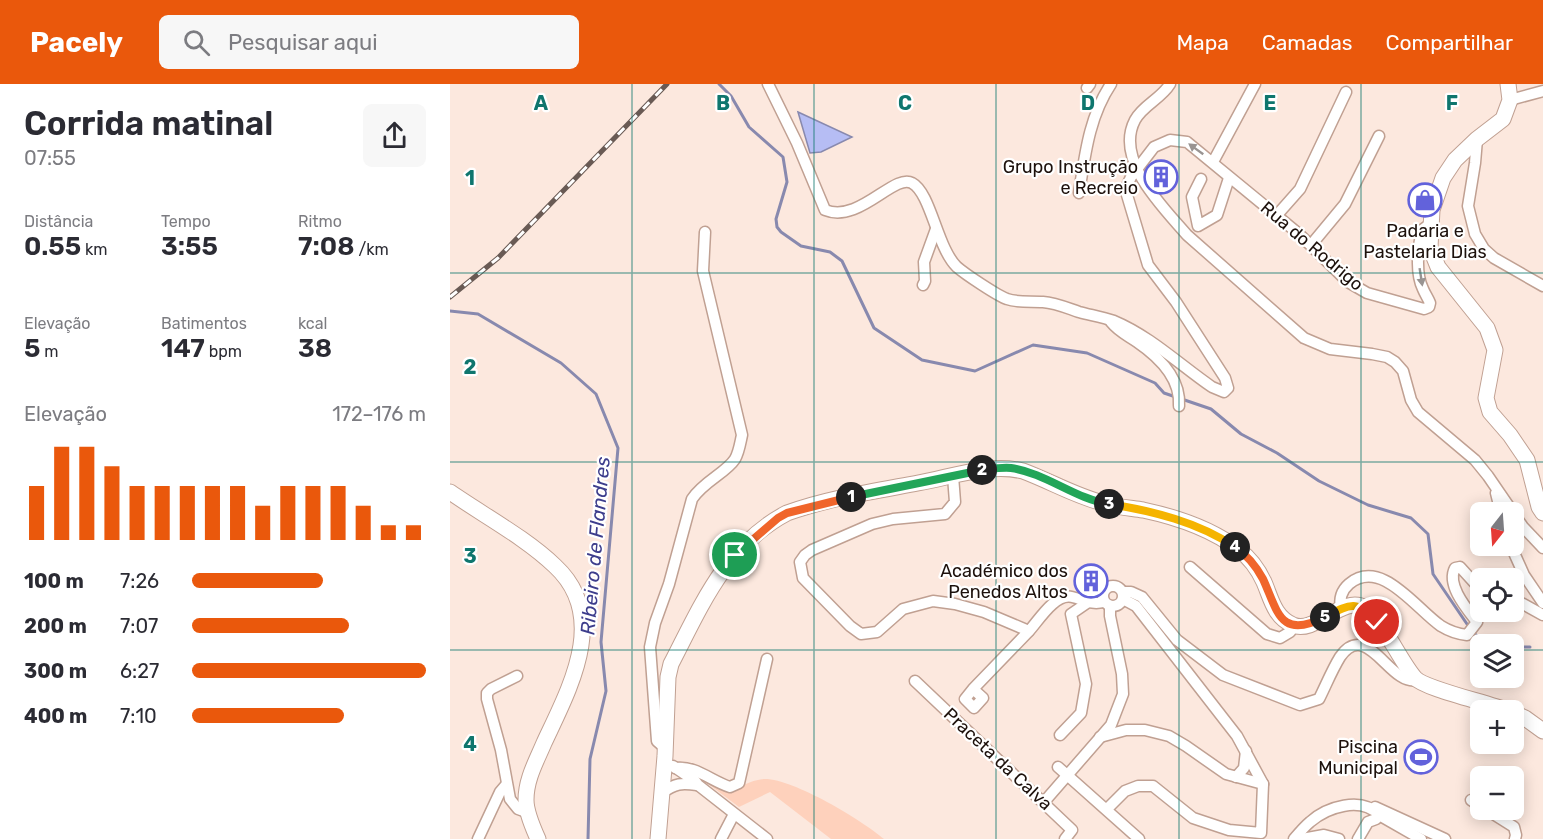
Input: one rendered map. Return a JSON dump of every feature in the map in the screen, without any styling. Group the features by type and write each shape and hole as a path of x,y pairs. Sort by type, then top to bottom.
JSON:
{"main road":[{"path":"1508,84 1510,100 1503,119 1455,160 1443,178 1432,210 1430,248 1438,267 1487,328 1495,350 1485,398 1490,412 1537,474 1539,507 1543,513"},
{"path":"658,839 668,757 666,693 671,664 716,579 735,555 778,518 794,510 973,471 1010,468 1042,478 1103,503 1186,522 1221,538 1241,551 1254,564 1278,614 1294,626 1310,625 1341,609 1357,605 1365,608 1417,680 1476,700"},
{"path":"450,492 556,566 575,592 583,617 581,646 572,682 529,776 526,802 538,839"},
{"path":"1524,718 1543,731"}],"street":[{"path":"768,84 797,143 825,210 839,214 859,209 897,184 909,182 914,184 924,196 940,242 957,266 1007,299 1046,302 1109,319 1136,331 1212,387 1224,392 1228,388 1225,378 1176,302 1148,265 1143,253 1141,238 1126,188 1136,171"},
{"path":"1079,193 1087,139 1102,97 1111,84"},
{"path":"1170,84 1165,93 1141,112 1134,121 1130,150 1136,171 1187,235 1304,338 1330,349 1387,357 1395,362 1403,371 1418,412 1475,460 1523,527 1543,548"},
{"path":"1213,162 1256,84"},
{"path":"1510,100 1543,91"},
{"path":"1277,215 1300,189 1346,92"},
{"path":"1311,245 1345,204 1379,136"},
{"path":"1477,139 1467,206 1474,234 1484,249 1494,258 1543,286"},
{"name":"Rua do Rodrigo","path":"1136,171 1154,147 1170,140 1187,142 1277,215 1348,282 1367,293 1424,309 1431,303 1420,278 1420,244 1422,230 1430,224"},
{"path":"1201,179 1192,196 1198,226 1217,215 1230,178"},
{"path":"923,285 925,281 924,262 936,229"},
{"path":"705,232 703,271 742,435 740,449 734,461 699,489 692,499 650,647 655,726 657,741 668,757 698,785 767,839"},
{"path":"1109,319 1119,332 1136,341 1165,366 1180,394 1179,406"},
{"path":"953,476 955,502 945,514 893,519 872,524 812,550 800,562 803,578 850,626 861,634 877,632 903,609 933,601 984,612 1029,631"},
{"path":"1494,484 1498,502"},
{"path":"1515,556 1524,575 1543,603"},
{"path":"1190,567 1267,634 1280,638 1290,632 1294,626"},
{"path":"1470,577 1460,567 1455,568 1452,574 1454,586 1470,611"},
{"path":"1341,609 1343,591 1365,575 1387,581 1442,627 1458,634 1471,631 1477,622"},
{"path":"1044,802 1111,725 1123,694 1122,674 1104,592 1109,587 1115,586 1136,606 1238,736 1263,784 1262,833 1229,830 1194,818 1153,786 1138,786 1125,791 1107,809"},
{"path":"974,689 1056,600 1071,596 1087,603 1117,606 1123,595 1131,592 1142,597 1177,640 1223,675 1300,705 1319,699 1341,656 1349,648 1359,645 1369,648 1402,677 1411,681 1417,680"},
{"path":"1060,735 1081,713 1086,684 1071,614 1087,603"},
{"path":"1524,605 1543,615"},
{"path":"668,757 691,767 717,783 730,787 739,783 767,659"},
{"path":"517,676 487,693 510,799 518,809 529,813"},
{"name":"Praceta da Calva","path":"915,681 1072,830 1065,839"},
{"path":"1100,737 1126,730 1145,730 1169,736 1226,774 1263,784"},
{"path":"1236,777 1244,768 1246,752"},
{"path":"1058,767 1139,839"},
{"path":"663,793 673,784 698,785"},
{"path":"478,839 496,799 506,785"},
{"path":"1294,839 1311,820 1349,804 1385,810 1445,839"},
{"path":"1366,807 1421,839"},
{"path":"721,839 734,814"},
{"path":"1358,839 1368,822 1379,815"},
{"path":"1503,820 1514,827 1515,839"},
{"path":"1302,839 1324,835 1339,839"}],"shaded area":[{"path":"695,774 738,789 750,782 764,779 791,785 844,811 884,839 831,839 770,792 739,807"}],"water":[{"path":"798,112 852,137 821,152 810,153"}],"waterway":[{"path":"719,84 731,96 749,127 783,157 787,182 776,219 777,227 801,246 830,252 842,261 874,328 922,360 975,371 1033,345 1087,353 1155,383 1164,393 1211,409 1241,434 1277,453 1319,481 1368,505 1411,518 1428,534 1433,574 1469,627"},
{"name":"Ribeiro de Flandres","path":"450,311 478,314 561,363 596,394 618,448 601,642 606,691 590,759 588,839"},
{"path":"1524,647 1530,647"}],"railway":[{"path":"450,297 498,258 667,84"}],"place":[{"name":"Grupo Instrução e Recreio","path":"1161,177"},
{"name":"Padaria e Pastelaria Dias","path":"1425,200"},
{"name":"Académico dos Penedos Altos","path":"1091,581"},
{"name":"Piscina Municipal","path":"1421,757"}],"route":[{"path":"735,555 778,518 800,508 973,471 1010,468 1042,478 1103,503 1186,522 1221,538 1241,551 1254,564 1278,614 1294,626 1310,625 1341,609 1357,605 1365,608 1377,622"}]}
